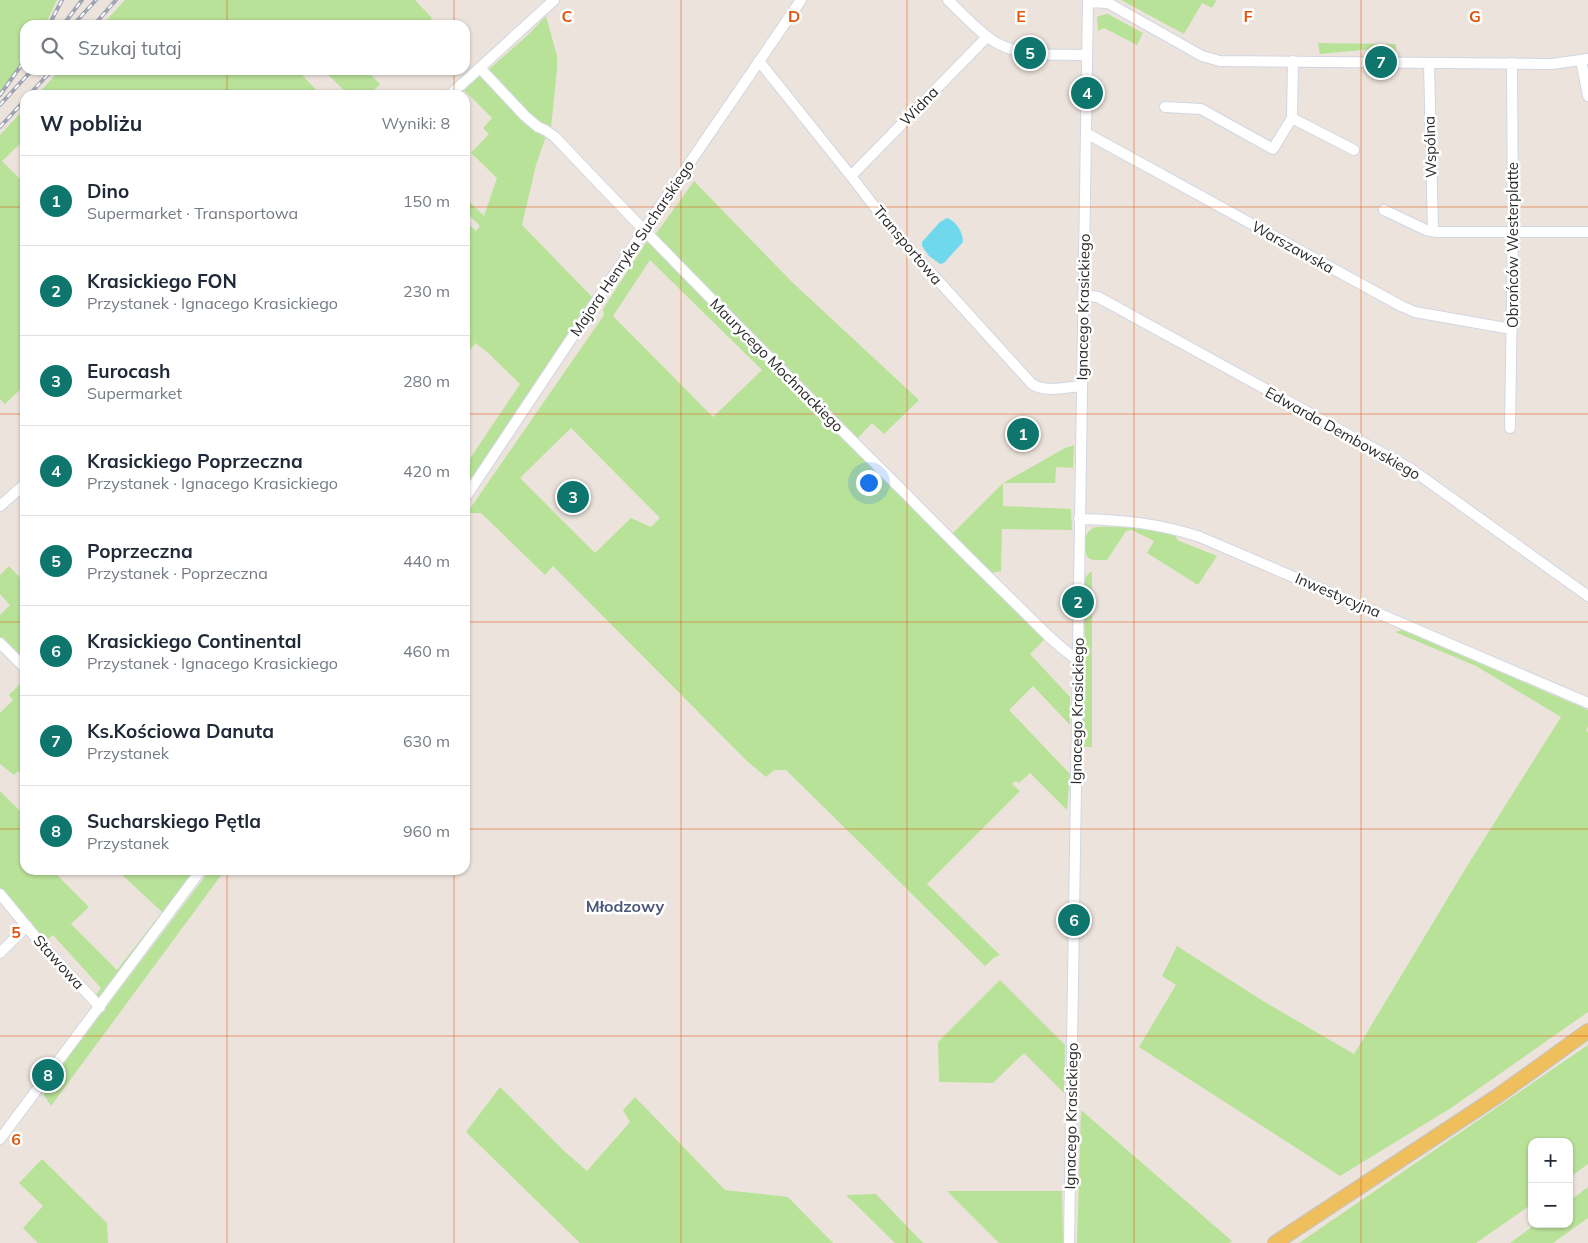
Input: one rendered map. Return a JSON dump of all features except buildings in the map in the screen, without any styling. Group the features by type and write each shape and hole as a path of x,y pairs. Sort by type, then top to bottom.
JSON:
{"main road":[{"path":"1275,1243 1499,1095 1588,1031"}],"street":[{"path":"456,90 554,0"},
{"name":"Majora Henryka Sucharskiego","path":"470,491 802,0"},
{"path":"948,0 987,37 1003,46 1030,53 1087,55"},
{"path":"1088,1 1108,3 1208,58 1220,61 1552,64 1585,59 1588,96"},
{"name":"Ignacego Krasickiego","path":"1069,1243 1088,1"},
{"name":"Widna","path":"851,176 987,37"},
{"name":"Transportowa","path":"759,61 894,232 1032,384 1046,389 1082,386"},
{"path":"1165,107 1201,109 1272,149 1292,118 1292,61"},
{"name":"Wspólna","path":"1428,63 1433,231"},
{"name":"Obrońców Westerplatte","path":"1510,428 1513,232 1512,63"},
{"name":"Maurycego Mochnackiego","path":"480,68 526,116 538,127 555,137 644,231 986,575 1058,644 1078,660"},
{"path":"1292,118 1354,150"},
{"name":"Warszawska","path":"1086,133 1409,310 1511,329"},
{"path":"1384,210 1426,230 1433,231 1452,233 1588,232"},
{"name":"Edwarda Dembowskiego","path":"1083,295 1098,297 1411,469 1588,596"},
{"path":"0,506 20,488"},
{"name":"Inwestycyjna","path":"1080,518 1163,525 1200,537 1588,702"},
{"path":"0,643 20,663"},
{"path":"0,1139 3,1127 100,1007 197,875"},
{"name":"Stawowa","path":"0,894 42,946 100,1007"},
{"path":"0,953 27,926"}],"green space":[{"path":"0,0 57,0 47,20 20,20 20,66 0,92"},
{"path":"125,0 415,0 432,18 430,20 107,20"},
{"path":"1121,0 1217,0 1212,8 1202,3 1184,34"},
{"path":"1108,14 1143,33 1137,45 1104,28 1098,31 1097,17"},
{"path":"546,16 557,56 551,128 534,119 488,70 529,34"},
{"path":"1318,43 1396,44 1396,53 1373,49 1320,54"},
{"path":"55,75 302,75 316,90 42,90"},
{"path":"328,75 371,75 380,84 374,90 344,90"},
{"path":"481,75 540,135 546,136 536,165 522,225 593,298 470,482 470,459 520,384 475,343 470,350 470,226 476,231 480,226 470,216 470,202 484,216 497,178 471,153 489,134 483,128 492,118 470,96 470,90 464,90"},
{"path":"20,113 20,144 2,161 20,179 20,390 5,404 0,399 0,135"},
{"path":"694,181 792,282 919,400 884,434 872,423 857,439 655,235"},
{"path":"647,241 651,243 1047,637 1030,654 1070,697 1070,725 1033,686 1009,710 1070,774 1067,810 1030,773 1019,783 1016,781 1012,784 1020,791 927,884 1000,955 985,966 786,770 774,770 766,777 747,761 553,566 545,575 481,513 470,513 470,509 604,315 603,309","holes":["650,260 762,370 713,417 613,316","571,428 660,518 651,527 631,518 595,553 520,478"]},
{"path":"1074,445 1073,468 1056,467 1055,483 1003,483 1065,448"},
{"path":"1003,483 1003,506 1071,509 1072,530 1002,529 1001,571 991,573 951,535"},
{"path":"1096,527 1147,530 1176,536 1177,540 1217,556 1198,585 1147,553 1154,541 1132,530 1126,531 1107,560 1093,560 1088,558 1084,545 1088,532"},
{"path":"9,566 20,578 20,666 0,646 0,615 10,605 0,594 0,575"},
{"path":"1092,572 1092,747 1081,747 1081,708 1084,700 1085,578"},
{"path":"1402,630 1588,710 1588,726 1586,731 1588,732 1588,1012 1451,1108 1340,1176 1139,1047 1176,985 1162,976 1177,946 1263,1001 1354,1054 1464,871 1561,717 1476,666 1395,632"},
{"path":"20,684 20,773 18,771 14,775 0,764 0,713 13,700 9,695"},
{"path":"0,791 20,811 20,875 57,875 89,907 71,924 117,970 162,912 122,875 192,875 99,1001 94,997 101,988 53,935 43,943 0,891"},
{"path":"206,875 221,875 51,1106 44,1095 44,1089"},
{"path":"1000,980 1065,1045 1064,1093 1024,1053 993,1083 939,1082 938,1042"},
{"path":"1588,1045 1588,1164 1573,1175 1573,1138 1528,1138 1528,1207 1476,1243 1299,1243"},
{"path":"500,1087 563,1150 587,1171 630,1122 623,1110 635,1097 725,1190 788,1197 833,1243 580,1243 466,1132"},
{"path":"1081,1110 1232,1241 1229,1243 1077,1243"},
{"path":"42,1159 107,1223 108,1243 38,1243 23,1228 43,1206 19,1183"},
{"path":"1588,1187 1588,1218 1553,1243 1510,1243 1531,1228 1573,1228 1573,1198"},
{"path":"947,1191 1062,1191 1063,1243 999,1243"},
{"path":"876,1194 923,1243 895,1243 846,1195"}],"water":[{"path":"947,218 958,227 962,234 963,242 944,263 940,264 929,256 922,246 922,242 940,222"}],"railway":[{"path":"52,20 62,0"},
{"path":"67,20 82,0"},
{"path":"78,20 96,0"},
{"path":"98,20 116,0"},
{"path":"0,95 20,67"},
{"path":"0,105 27,75"},
{"path":"34,90 47,75"},
{"path":"0,127 20,105"}],"place":[{"name":"Poprzeczna","path":"1030,53"},
{"name":"Ks.Kościowa Danuta","path":"1381,62"},
{"name":"Krasickiego Poprzeczna","path":"1087,93"},
{"name":"Dino","path":"1023,434"},
{"name":"Eurocash","path":"573,497"},
{"name":"Krasickiego FON","path":"1078,602"},
{"name":"Krasickiego Continental","path":"1074,920"},
{"name":"Sucharskiego Pętla","path":"48,1075"}],"district":[{"name":"Młodzowy","path":"625,906"}]}
